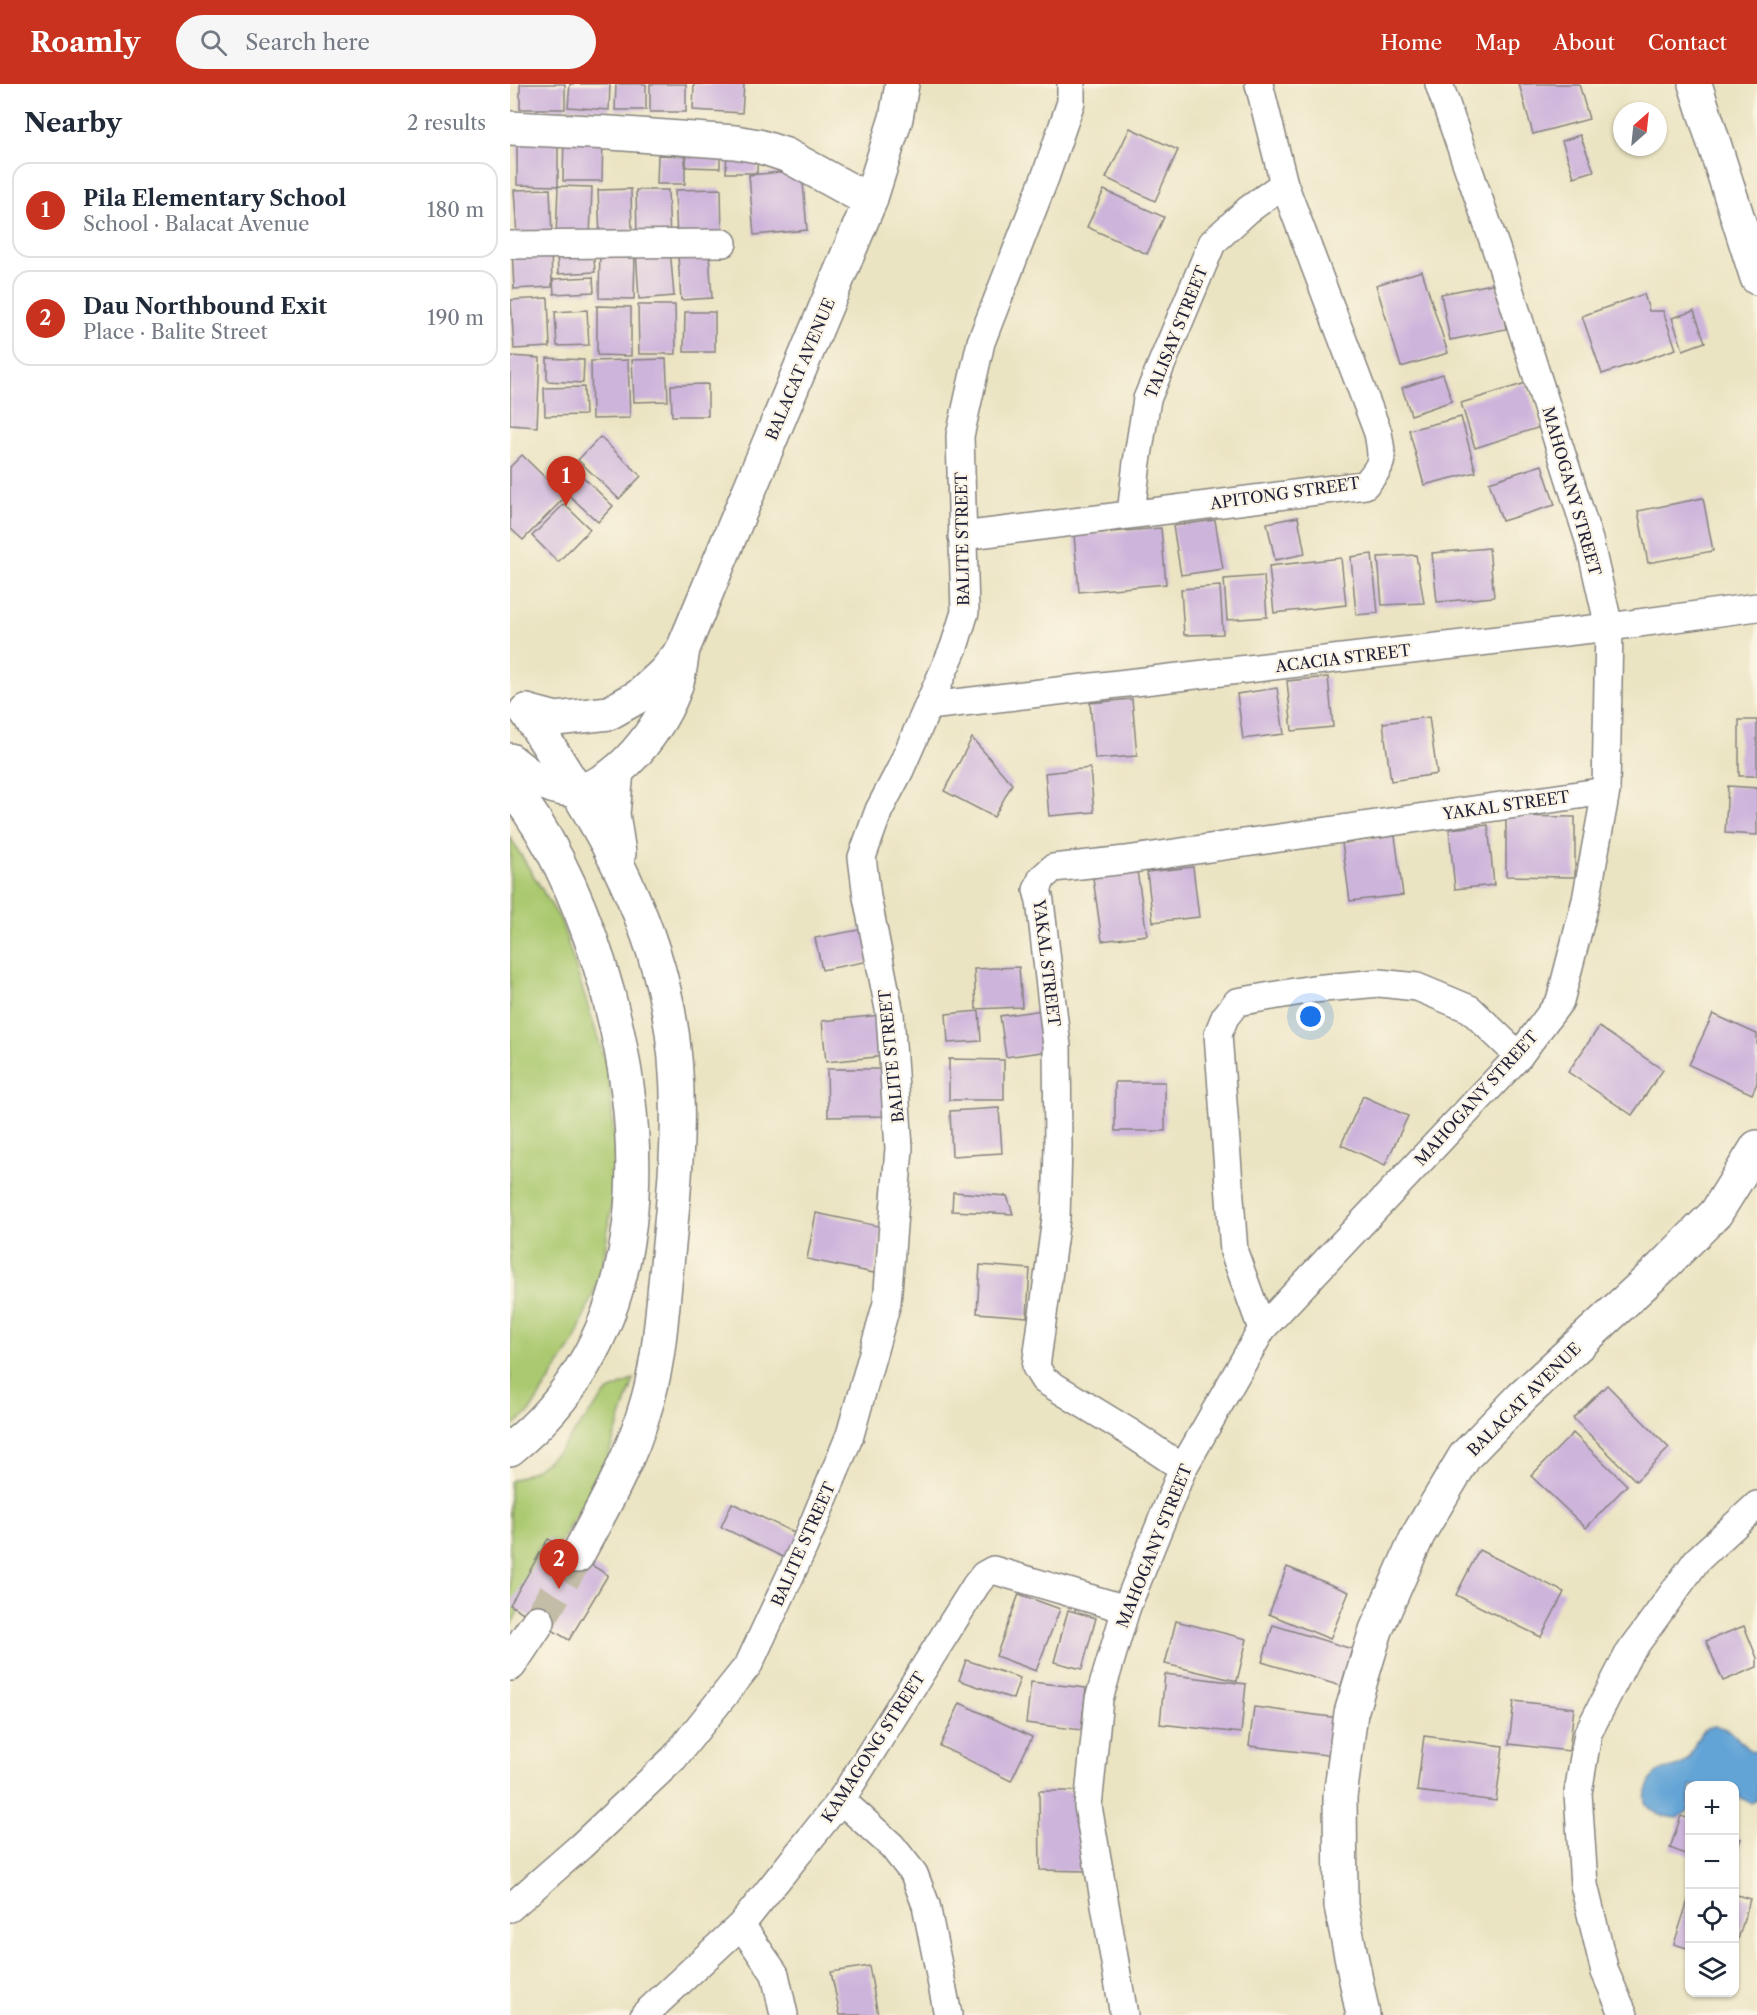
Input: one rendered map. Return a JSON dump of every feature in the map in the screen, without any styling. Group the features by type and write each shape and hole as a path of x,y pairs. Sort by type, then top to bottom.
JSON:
{"main road":[{"name":"BALACAT AVENUE","path":"683,650 666,672 652,685 639,696 609,713 556,719 526,711 578,789 607,779 617,771 640,747 676,687 683,650 870,201 896,118 902,84"},
{"path":"1695,84 1757,278"},
{"path":"510,128 611,133 735,142 758,146 786,155 870,201"},
{"path":"510,760 541,782 561,788 578,789 628,887 663,986 672,1032 679,1109 676,1171 659,1347 645,1411 625,1465 577,1556"},
{"path":"617,771 613,814 628,887"},
{"path":"510,786 526,805 550,846 572,890 590,936 618,1030 627,1080 634,1154 632,1214 610,1308 583,1366 566,1394 536,1428 510,1449"},
{"name":"BALACAT AVENUE","path":"1363,2015 1341,1906 1340,1797 1351,1713 1376,1630 1418,1535 1465,1456 1522,1397 1716,1214 1757,1147"},
{"path":"510,1664 538,1622"}],"street":[{"name":"BALITE STREET","path":"510,1908 581,1846 674,1758 749,1664 804,1546 850,1435 887,1303 899,1148 890,1014 867,897 862,857 879,810 900,771 954,647 964,612 960,436 981,342 1046,175 1071,102 1071,84"},
{"name":"APITONG STREET","path":"962,536 1365,485 1379,469 1382,453 1378,433 1284,184 1259,84"},
{"name":"MAHOGANY STREET","path":"1124,2015 1088,1806 1099,1699 1126,1609 1183,1468 1262,1329 1519,1056 1560,1001 1586,900 1606,791 1609,627 1589,540 1501,263 1439,84"},
{"name":"TALISAY STREET","path":"1131,514 1147,399 1212,243 1248,210 1284,184"},
{"path":"510,245 723,243"},
{"name":"ACACIA STREET","path":"929,706 1609,627 1757,607"},
{"name":"YAKAL STREET","path":"1183,1468 1044,1380 1036,1367 1056,1218 1058,1146 1057,1046 1037,890 1042,878 1053,868 1126,860 1606,791"},
{"path":"1262,1329 1234,1252 1233,1240 1218,1034 1225,1017 1237,1002 1313,989 1379,983 1417,987 1470,1009 1519,1056"},
{"path":"1624,2015 1605,1972 1584,1885 1578,1793 1588,1733 1628,1655 1697,1560 1757,1505"},
{"name":"KAMAGONG STREET","path":"644,2015 741,1925 841,1800 984,1575 993,1570 1126,1609"},
{"path":"841,1800 892,1846 915,1874 926,1905 948,2015"},
{"path":"741,1925 775,1974 784,2015"}],"green space":[{"path":"510,837 561,921 608,1070 617,1167 602,1271 574,1342 529,1413 510,1428"},
{"path":"634,1379 604,1468 510,1626 510,1481 535,1470 560,1450 607,1392"}],"water":[{"path":"1715,1726 1729,1731 1746,1747 1757,1752 1757,1800 1751,1803 1739,1797 1739,1781 1685,1781 1685,1813 1678,1818 1663,1816 1651,1810 1646,1800 1646,1793 1653,1777 1661,1771 1684,1763 1700,1734 1709,1727"}],"building":[{"path":"520,84 565,84 565,109 520,109"},
{"path":"570,84 610,84 609,110 568,107"},
{"path":"616,84 646,84 646,110 615,110"},
{"path":"650,84 686,84 686,112 650,112"},
{"path":"694,84 744,84 742,113 693,110"},
{"path":"1519,84 1579,84 1589,119 1533,134"},
{"path":"1130,128 1178,150 1155,201 1106,178"},
{"path":"564,134 603,135 602,181 563,181"},
{"path":"517,135 558,136 558,186 517,185"},
{"path":"1580,135 1594,171 1574,177 1562,141"},
{"path":"687,144 720,144 720,168 686,167"},
{"path":"727,147 758,147 757,173 726,173"},
{"path":"658,155 685,156 685,184 657,184"},
{"path":"802,170 807,230 754,235 749,175"},
{"path":"558,186 592,187 590,238 556,237"},
{"path":"550,189 552,235 517,236 514,190"},
{"path":"631,189 632,238 600,238 598,190"},
{"path":"721,189 722,238 677,240 675,190"},
{"path":"636,190 668,190 670,238 637,239"},
{"path":"1104,190 1164,217 1147,254 1087,227"},
{"path":"551,246 552,287 514,289 512,248"},
{"path":"593,246 595,272 558,274 557,248"},
{"path":"600,247 635,248 634,299 599,298"},
{"path":"670,248 674,296 639,299 636,250"},
{"path":"709,254 712,298 681,300 678,256"},
{"path":"1422,271 1448,353 1401,367 1376,285"},
{"path":"593,277 594,292 554,294 553,279"},
{"path":"1497,283 1506,329 1450,340 1441,294"},
{"path":"1644,294 1649,311 1663,311 1676,349 1602,374 1582,316"},
{"path":"548,298 550,347 514,349 511,300"},
{"path":"638,305 675,305 676,354 639,354"},
{"path":"597,306 631,307 631,356 597,355"},
{"path":"587,310 589,345 557,346 555,312"},
{"path":"1694,311 1705,342 1683,350 1672,318"},
{"path":"685,312 715,312 715,352 684,352"},
{"path":"510,356 540,358 537,427 510,425"},
{"path":"547,358 584,360 583,383 547,381"},
{"path":"666,359 668,401 634,402 632,360"},
{"path":"628,360 630,418 592,419 591,361"},
{"path":"1443,374 1452,401 1411,415 1402,388"},
{"path":"1526,383 1540,427 1475,448 1461,403"},
{"path":"708,384 708,416 672,416 671,385"},
{"path":"584,387 585,415 545,416 544,388"},
{"path":"1461,417 1476,472 1424,485 1409,430"},
{"path":"600,437 641,476 619,499 578,460"},
{"path":"522,455 565,497 523,540 510,528 510,467"},
{"path":"1542,465 1555,505 1502,521 1489,482"},
{"path":"577,471 613,506 598,522 561,488"},
{"path":"1703,498 1713,551 1648,563 1638,511"},
{"path":"564,504 590,529 558,562 532,536"},
{"path":"1298,517 1305,554 1275,560 1267,523"},
{"path":"1215,520 1223,569 1181,575 1173,526"},
{"path":"1161,528 1166,584 1079,592 1074,535"},
{"path":"1489,548 1494,597 1437,602 1432,553"},
{"path":"1372,554 1378,613 1356,615 1351,557"},
{"path":"1416,555 1424,603 1382,605 1378,557"},
{"path":"1341,558 1346,605 1274,613 1269,566"},
{"path":"1264,576 1267,617 1227,620 1224,579"},
{"path":"1220,586 1223,634 1184,635 1181,589"},
{"path":"1328,677 1333,727 1292,731 1287,681"},
{"path":"1277,688 1284,734 1243,739 1237,694"},
{"path":"1132,699 1137,756 1095,759 1090,703"},
{"path":"1429,717 1437,774 1391,781 1383,723"},
{"path":"1739,720 1757,720 1757,776 1739,776"},
{"path":"972,738 1012,784 994,817 944,791"},
{"path":"1090,768 1094,812 1049,816 1045,773"},
{"path":"1728,786 1757,788 1757,835 1725,833"},
{"path":"1506,816 1575,817 1575,877 1506,876"},
{"path":"1488,825 1494,885 1455,889 1449,829"},
{"path":"1395,836 1403,895 1350,901 1342,843"},
{"path":"1193,867 1199,917 1153,922 1147,872"},
{"path":"1137,871 1147,935 1102,941 1093,878"},
{"path":"869,928 875,960 822,970 815,938"},
{"path":"1019,967 1022,1007 976,1009 974,969"},
{"path":"1043,1010 1049,1051 1006,1057 1000,1016"},
{"path":"979,1011 981,1041 948,1043 946,1014"},
{"path":"1713,1014 1757,1034 1757,1083 1752,1094 1689,1065"},
{"path":"881,1015 886,1056 826,1062 822,1021"},
{"path":"1599,1027 1663,1070 1632,1115 1568,1072"},
{"path":"949,1059 1004,1060 1004,1100 949,1100"},
{"path":"827,1069 887,1069 887,1116 828,1117"},
{"path":"1115,1082 1165,1082 1165,1131 1115,1131"},
{"path":"1363,1096 1408,1116 1385,1165 1341,1145"},
{"path":"999,1108 1002,1153 952,1156 950,1111"},
{"path":"953,1192 1007,1196 1013,1214 952,1211"},
{"path":"816,1213 883,1227 874,1273 807,1259"},
{"path":"980,1265 1030,1269 1027,1317 977,1313"},
{"path":"1607,1385 1669,1448 1636,1481 1573,1418"},
{"path":"1573,1433 1627,1485 1586,1528 1531,1476"},
{"path":"732,1503 803,1537 791,1561 721,1527"},
{"path":"548,1539 608,1575 569,1640 510,1605"},
{"path":"1479,1550 1564,1592 1541,1637 1456,1595"},
{"path":"1287,1567 1349,1592 1330,1639 1269,1614"},
{"path":"1019,1594 1060,1609 1036,1671 996,1656"},
{"path":"1068,1610 1096,1618 1082,1669 1054,1662"},
{"path":"1176,1621 1247,1639 1237,1681 1165,1664"},
{"path":"1273,1625 1352,1649 1341,1686 1262,1662"},
{"path":"1744,1626 1757,1658 1757,1667 1723,1681 1706,1641"},
{"path":"966,1660 1020,1678 1013,1699 959,1680"},
{"path":"1165,1674 1246,1684 1241,1733 1160,1724"},
{"path":"1031,1682 1086,1688 1081,1730 1026,1723"},
{"path":"1514,1701 1574,1708 1569,1751 1509,1744"},
{"path":"960,1703 1032,1737 1011,1781 940,1746"},
{"path":"1254,1707 1339,1718 1335,1756 1249,1746"},
{"path":"1424,1736 1503,1746 1496,1801 1417,1791"},
{"path":"1039,1791 1084,1791 1085,1871 1040,1870"},
{"path":"1681,1816 1685,1817 1685,1854 1670,1848"},
{"path":"1739,1896 1750,1899 1739,1936"},
{"path":"1685,1910 1685,1947 1674,1944"},
{"path":"869,1966 878,2015 840,2015 831,1972"}],"tunnel":[{"path":"538,1622 577,1556"}],"place":[{"name":"Pila Elementary School","path":"566,506"},
{"name":"Dau Northbound Exit","path":"559,1589"}]}
